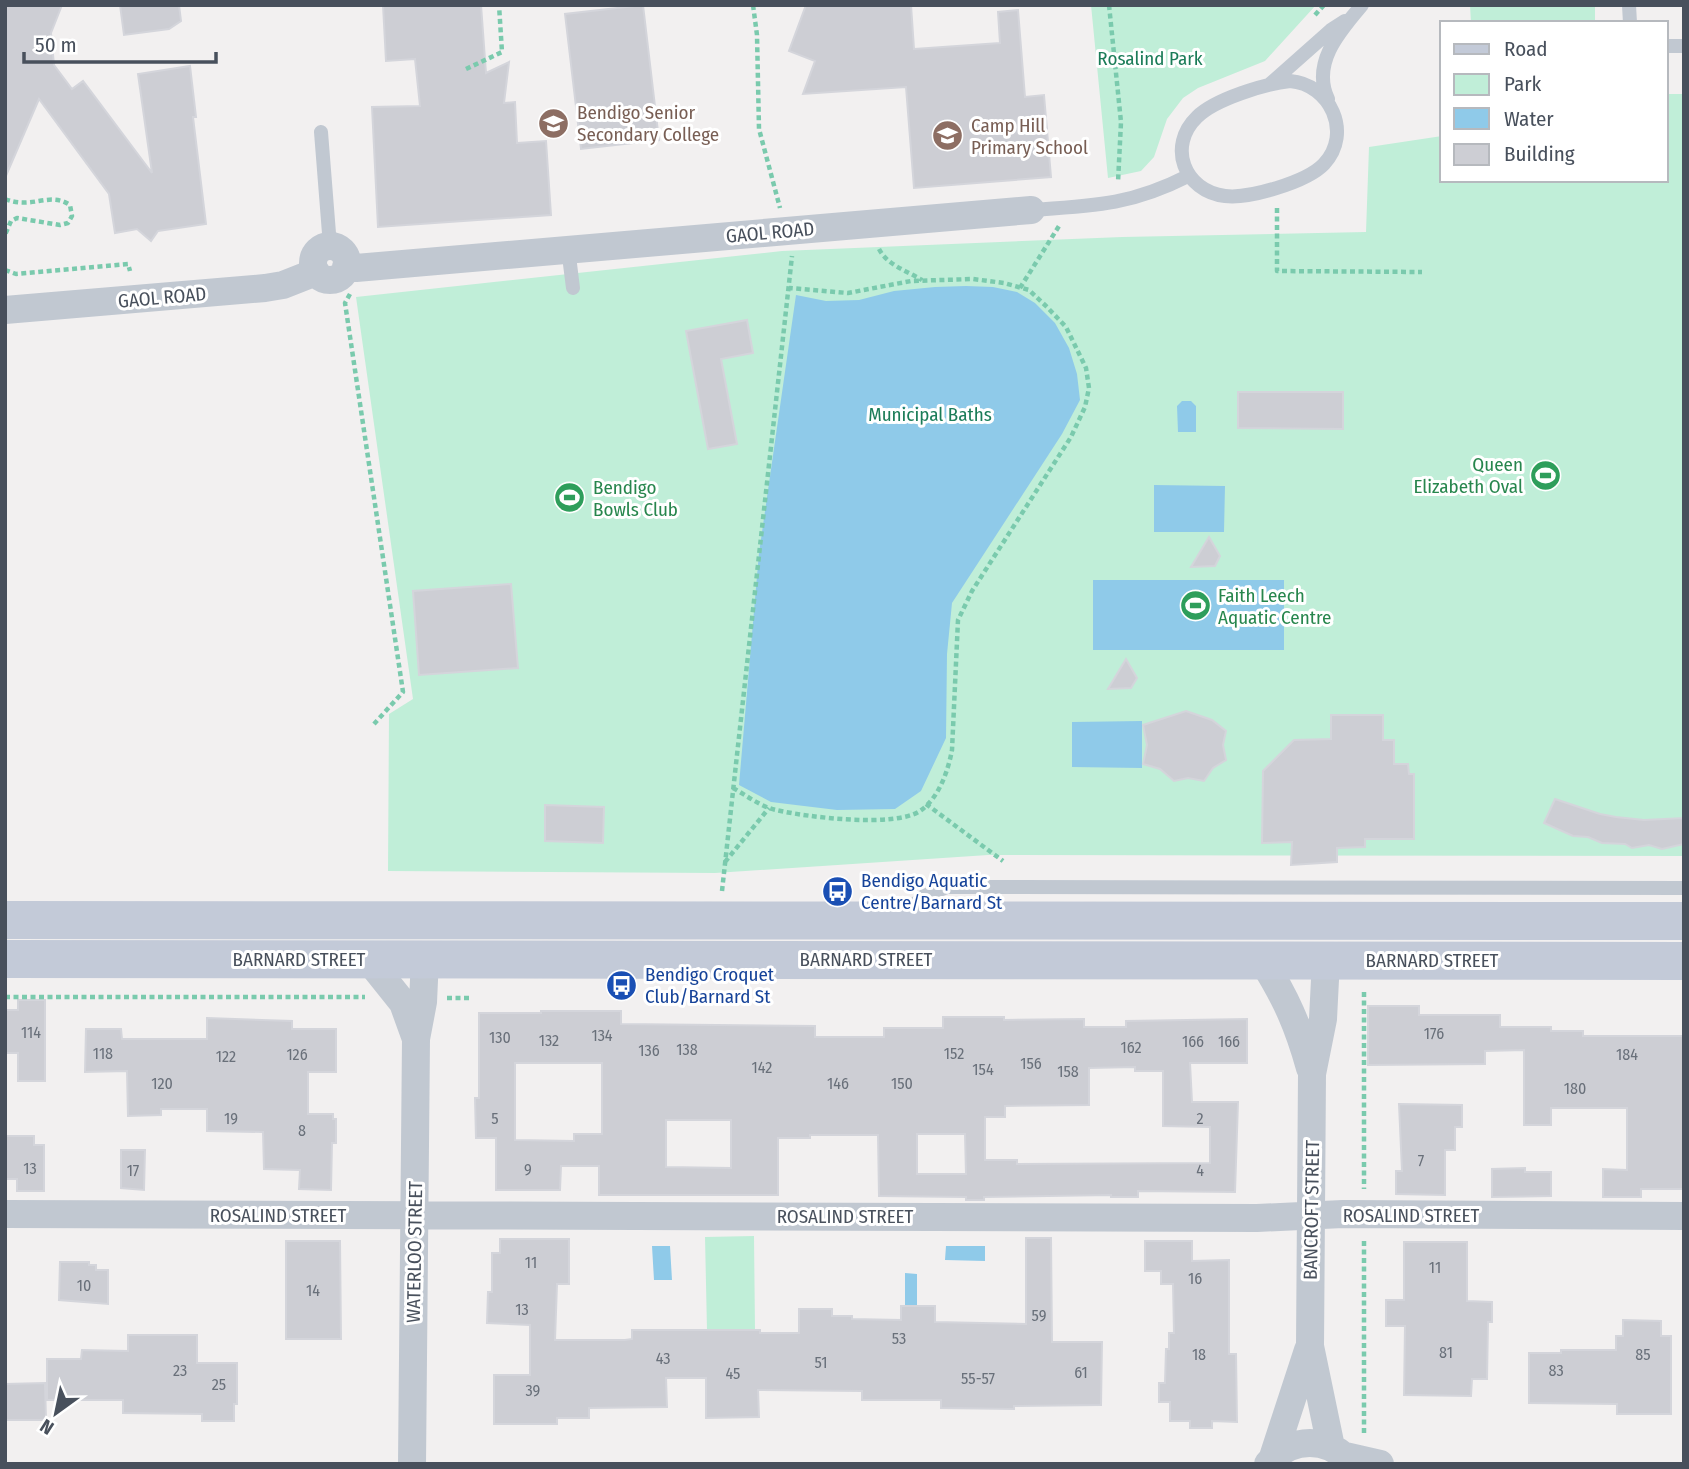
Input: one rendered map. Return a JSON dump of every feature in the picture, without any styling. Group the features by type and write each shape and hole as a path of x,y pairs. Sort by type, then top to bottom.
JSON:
{"main road":[{"name":"BARNARD STREET","path":"5,920 1082,920 1177,910 1578,911 1684,921"},
{"path":"161,920 234,935 411,938 425,947 425,958"},
{"path":"775,920 789,936 798,941 913,942 981,947 1037,960"},
{"path":"1082,920 1121,933 1155,939 1306,940 1319,948 1326,960"},
{"path":"5,943 129,959"},
{"name":"BARNARD STREET","path":"5,959 1684,961"}],"street":[{"name":"GAOL ROAD","path":"5,310 265,288 283,285 316,272 323,278 332,279 341,275 343,269 647,242 784,220 878,224 1031,210"},
{"name":"WATERLOO STREET","path":"368,958 403,1003 416,1039"},
{"name":"WATERLOO STREET","path":"412,1464 416,1039 423,1002 425,958"},
{"name":"BANCROFT STREET","path":"1262,960 1288,1002 1312,1074"},
{"name":"BANCROFT STREET","path":"1269,1462 1310,1346 1312,1074 1323,1018 1326,960"},
{"name":"ROSALIND STREET","path":"5,1214 1684,1216"},
{"name":"BANCROFT STREET","path":"1310,1346 1354,1454"},
{"path":"1269,1462 1286,1448 1300,1443 1316,1442 1354,1454"}],"lane":[{"path":"1269,85 1357,10"},
{"path":"1329,102 1315,88 1297,81 1269,85 1216,105 1198,116 1183,140 1184,167 1188,176 1204,190 1229,196 1274,188 1306,175 1324,163 1334,148 1336,125 1329,102 1324,92 1324,62 1327,53 1357,10"},
{"path":"321,132 343,269"},
{"name":"GAOL ROAD","path":"1031,210 1121,202 1155,192 1188,176"},
{"path":"568,248 573,288"},
{"path":"897,920 925,895 947,887 1540,890 1684,888"},
{"path":"1140,888 1177,910"},
{"path":"1540,890 1578,911"}],"path":[{"path":"466,69 502,52 499,5"},
{"path":"722,888 793,254 759,129 757,35 753,5"},
{"path":"1109,5 1121,122 1118,183 1121,202"},
{"path":"1308,22 1324,5"},
{"path":"1118,183 1130,180"},
{"path":"5,199 26,204 57,199 72,210 71,220 64,225 19,217 13,219 5,235"},
{"path":"1020,288 1071,208"},
{"path":"1277,208 1277,271 1422,272"},
{"path":"768,211 784,220"},
{"path":"878,224 877,243 884,258 922,280"},
{"path":"5,270 16,274 128,264 130,271"},
{"path":"343,269 345,303 403,692 374,724"},
{"path":"733,788 769,808 853,820 890,820 919,811 935,794 948,771 952,750 958,620 972,591 1071,437 1085,407 1089,388 1086,368 1066,327 1029,290 973,279 922,280 848,293 789,288"},
{"path":"926,804 1003,861"},
{"path":"724,862 769,808"},
{"path":"1364,988 1364,1192"},
{"path":"5,997 372,997"},
{"path":"435,998 471,998"},
{"path":"1354,1454 1364,1237"}],"green space":[{"name":"Rosalind Park","path":"1091,5 1316,5 1265,61 1198,88 1183,98 1167,119 1154,157 1141,171 1108,178"},
{"path":"1470,5 1595,5 1595,21 1471,21"},
{"path":"1668,94 1684,94 1684,856 988,855 715,873 388,871 389,714 413,699 356,297 782,251 1122,237 1366,232 1369,147 1440,136 1440,182 1668,182"},
{"path":"754,1236 755,1330 707,1330 705,1237"}],"water":[{"name":"Municipal Baths","path":"993,287 1017,292 1035,303 1055,323 1069,348 1077,374 1080,400 1062,434 952,603 947,654 946,738 921,791 895,809 837,810 771,802 739,785 759,553 796,295 826,301 859,300 894,291"},
{"path":"1182,401 1191,401 1196,406 1196,432 1178,432 1177,406"},
{"path":"1154,485 1225,486 1224,532 1154,532"},
{"path":"1093,580 1284,580 1284,650 1093,650"},
{"path":"1142,721 1142,768 1072,767 1072,722"},
{"path":"652,1246 670,1246 672,1280 654,1280"},
{"path":"946,1246 985,1246 985,1261 945,1260"},
{"path":"905,1273 917,1274 917,1305 905,1305"}],"building":[{"path":"5,5 62,5 51,33 54,65 72,89 83,81 152,173 138,74 190,66 196,117 193,117 206,224 158,231 151,241 137,229 115,233 109,194 39,99 5,178"},
{"path":"120,5 179,5 181,21 169,29 124,35"},
{"path":"383,5 481,5 486,73 509,62 504,103 515,102 517,143 546,141 551,215 378,227 372,107 420,106 415,59 386,61"},
{"path":"643,5 659,140 581,149 565,14"},
{"path":"806,5 911,5 914,49 1000,43 998,12 1018,10 1025,97 1044,95 1051,177 914,188 906,87 803,94 815,61 789,51"},
{"path":"747,320 753,353 721,359 737,444 708,449 686,331"},
{"path":"1238,392 1343,392 1343,429 1238,428"},
{"path":"1209,537 1220,556 1215,566 1191,567"},
{"path":"511,584 518,668 419,675 413,591"},
{"path":"1126,659 1137,678 1131,688 1108,689"},
{"path":"1186,711 1212,720 1226,731 1223,745 1226,760 1213,768 1204,781 1188,778 1174,781 1160,769 1143,764 1147,745 1143,725"},
{"path":"1331,715 1383,715 1383,740 1394,740 1394,764 1408,764 1409,774 1414,774 1414,839 1365,839 1365,847 1337,848 1337,862 1291,865 1292,842 1262,843 1263,771 1294,740 1331,739"},
{"path":"1555,799 1616,817 1644,820 1684,818 1684,844 1662,849 1649,845 1632,848 1625,844 1602,843 1588,837 1573,836 1544,823"},
{"path":"545,805 604,807 603,843 545,841"},
{"path":"18,1000 45,1000 45,1081 18,1081 18,1053 5,1053 5,1010 18,1010"},
{"path":"1368,1006 1419,1006 1419,1015 1500,1015 1500,1027 1551,1027 1551,1031 1583,1031 1583,1036 1684,1036 1684,1189 1641,1189 1641,1197 1603,1197 1603,1169 1627,1170 1627,1108 1551,1108 1551,1125 1524,1125 1524,1050 1485,1051 1485,1064 1368,1065"},
{"path":"621,1011 621,1024 815,1026 815,1037 884,1037 884,1028 943,1028 943,1017 1004,1017 1004,1020 1084,1019 1084,1027 1126,1027 1126,1021 1247,1019 1247,1063 1190,1063 1192,1102 1238,1102 1235,1192 1138,1191 1138,1197 984,1197 984,1200 966,1200 966,1197 879,1196 878,1135 778,1138 778,1195 599,1195 599,1166 561,1166 560,1190 496,1190 496,1138 476,1138 479,1013","holes":["515,1063 602,1063 602,1134 574,1134 574,1141 515,1140","1135,1067 1135,1071 1163,1071 1163,1126 1210,1127 1210,1163 1017,1164 1017,1160 985,1160 985,1117 1005,1117 1005,1106 1089,1105 1089,1068","666,1120 731,1120 731,1168 666,1167","917,1134 965,1134 966,1174 917,1174"]},
{"path":"207,1018 292,1021 292,1029 336,1029 336,1072 308,1072 308,1114 333,1114 333,1119 336,1119 336,1143 332,1143 331,1190 299,1189 300,1170 264,1169 263,1132 207,1131 207,1109 161,1109 161,1115 128,1116 127,1071 85,1072 86,1029 121,1029 122,1039 207,1039"},
{"path":"1399,1104 1462,1105 1462,1127 1455,1127 1455,1150 1445,1150 1445,1195 1396,1194 1396,1171 1402,1171"},
{"path":"5,1136 34,1136 34,1145 44,1145 44,1191 17,1191 17,1179 5,1179"},
{"path":"121,1150 145,1150 144,1190 121,1188"},
{"path":"1525,1168 1525,1172 1551,1172 1551,1196 1492,1197 1492,1169"},
{"path":"1026,1238 1051,1238 1052,1342 1102,1342 1101,1405 1014,1406 1014,1409 941,1408 941,1400 862,1400 862,1391 758,1390 759,1417 706,1418 706,1378 666,1378 667,1407 589,1408 589,1418 557,1418 557,1424 494,1424 494,1375 530,1375 530,1325 487,1323 488,1292 492,1292 492,1253 500,1253 500,1239 569,1239 569,1284 557,1284 555,1340 625,1340 632,1339 632,1330 760,1330 760,1333 799,1333 799,1309 832,1309 832,1316 852,1316 852,1319 901,1320 901,1306 935,1306 935,1322 1026,1324"},
{"path":"286,1241 340,1241 341,1339 286,1339"},
{"path":"1145,1241 1192,1241 1192,1261 1229,1260 1229,1354 1236,1354 1237,1422 1212,1421 1212,1428 1190,1428 1190,1421 1170,1421 1170,1402 1159,1402 1159,1383 1165,1383 1169,1333 1174,1333 1173,1284 1161,1284 1161,1271 1145,1271"},
{"path":"1404,1242 1467,1242 1467,1301 1492,1302 1492,1322 1488,1322 1487,1379 1472,1379 1471,1396 1404,1395 1405,1326 1386,1326 1386,1300 1404,1300"},
{"path":"60,1262 89,1262 89,1265 96,1265 96,1270 108,1270 108,1304 59,1300"},
{"path":"1623,1320 1661,1321 1661,1336 1671,1336 1671,1414 1617,1414 1617,1404 1529,1403 1529,1353 1616,1350 1616,1336 1623,1336"},
{"path":"128,1335 197,1335 197,1363 237,1363 237,1404 234,1404 234,1421 202,1421 202,1414 123,1413 123,1400 47,1400 47,1359 81,1359 82,1350 128,1351"},
{"path":"45,1383 46,1420 5,1420 5,1384"}],"place":[{"name":"Bendigo Senior Secondary College","path":"554,123"},
{"name":"Camp Hill Primary School","path":"948,136"},
{"name":"Queen Elizabeth Oval","path":"1546,475"},
{"name":"Bendigo Bowls Club","path":"570,498"},
{"name":"Faith Leech Aquatic Centre","path":"1195,606"},
{"name":"Bendigo Aquatic Centre/Barnard St","path":"838,891"},
{"name":"Bendigo Croquet Club/Barnard St","path":"622,985"}]}
